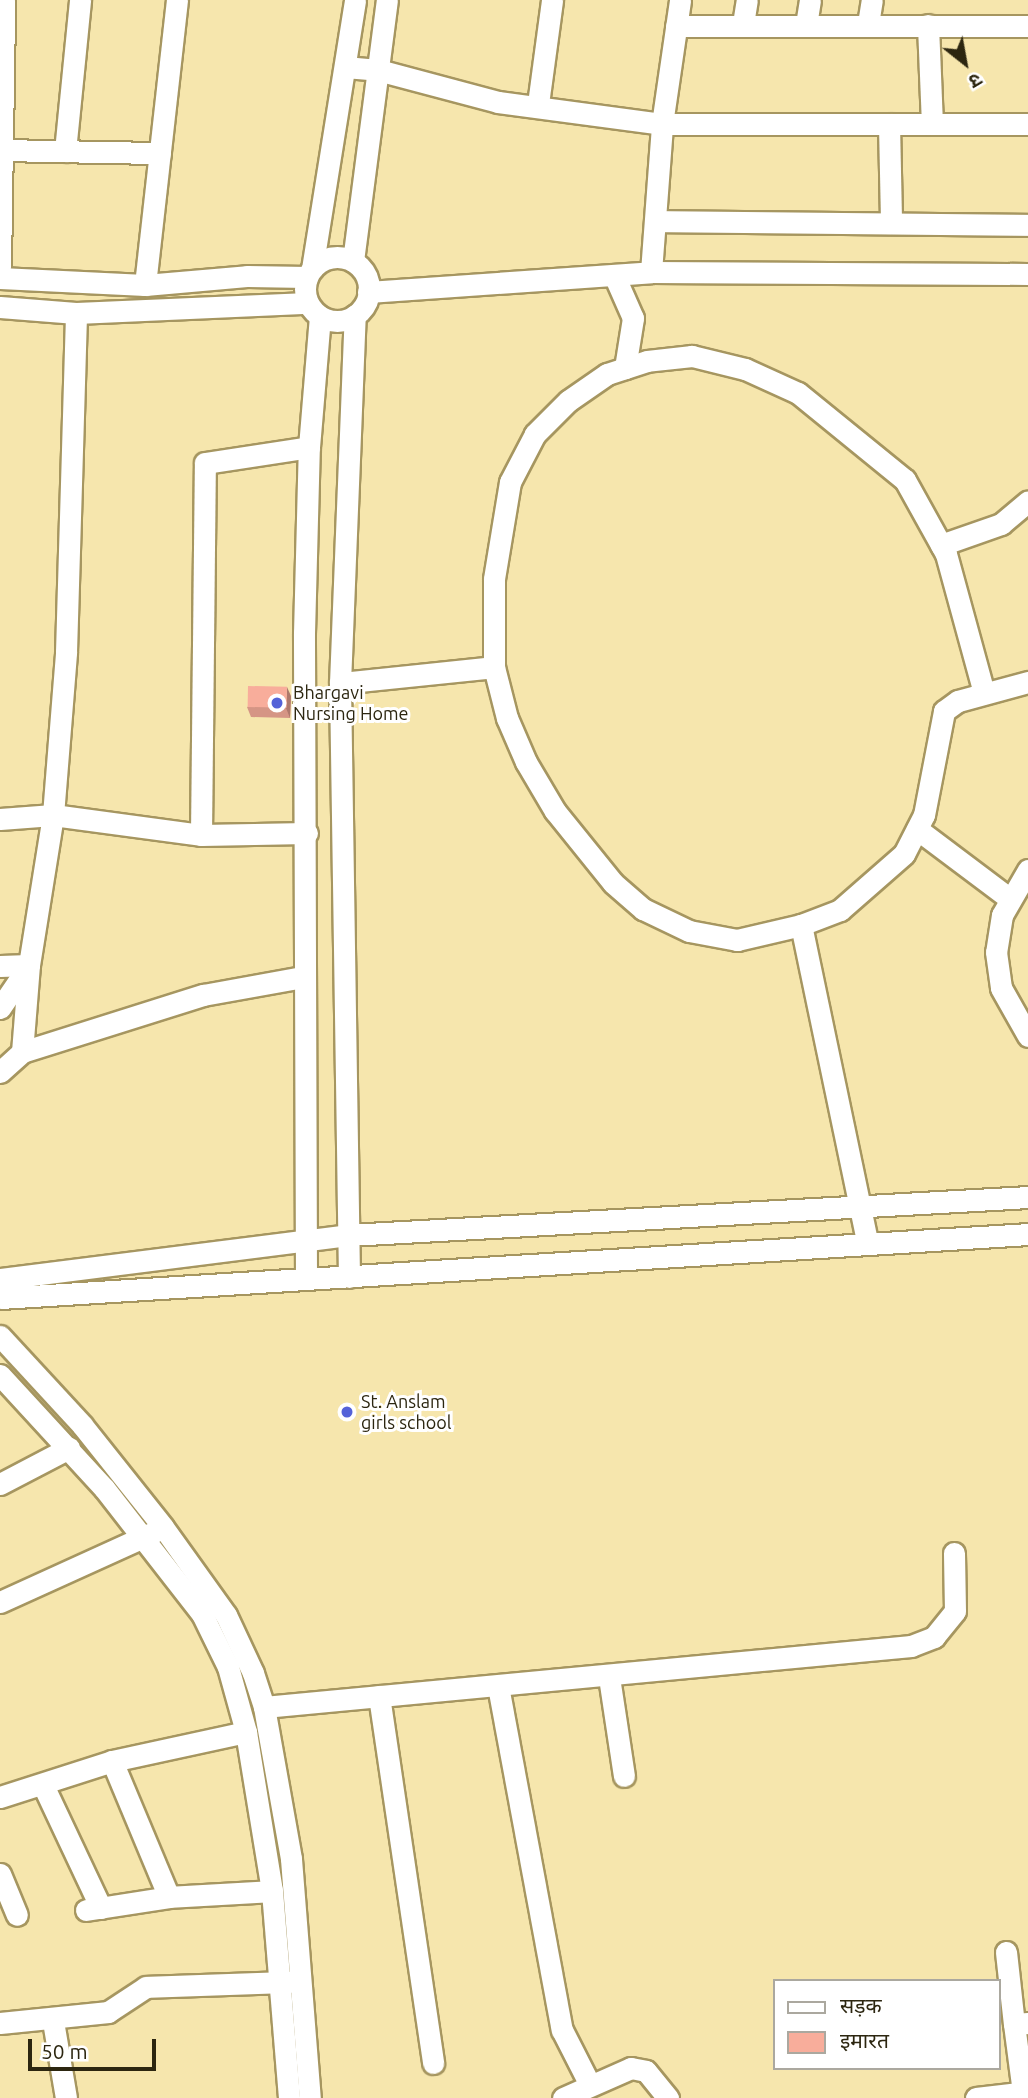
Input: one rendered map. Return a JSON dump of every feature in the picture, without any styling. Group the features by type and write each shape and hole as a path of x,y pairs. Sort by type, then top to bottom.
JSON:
{"street":[{"path":"0,267 4,0"},
{"path":"65,151 80,0"},
{"path":"145,285 177,0"},
{"path":"306,1279 303,977 307,833 304,633 314,310 309,273 355,0"},
{"path":"353,261 387,0"},
{"path":"538,104 552,0"},
{"path":"650,272 662,124 680,0"},
{"path":"743,24 747,0"},
{"path":"806,25 810,0"},
{"path":"868,24 872,0"},
{"path":"928,25 932,124"},
{"path":"677,26 1028,26"},
{"path":"345,67 378,70 498,102 538,104 662,124 1028,124"},
{"path":"889,124 891,223"},
{"path":"0,150 160,153"},
{"path":"656,221 1028,225"},
{"path":"0,278 145,285 309,273 326,258 353,261 365,274 369,292 355,315 340,682 349,1277"},
{"path":"369,292 650,272 1028,274"},
{"path":"614,275 633,318 625,368"},
{"path":"0,307 76,313 314,310 338,321 355,315"},
{"path":"22,1052 29,965 53,815 70,590 76,313"},
{"path":"984,693 942,545 905,480 798,393 745,369 692,356 625,368 607,374 568,401 535,434 510,482 494,579 494,667 516,740 555,811 612,883 643,909 689,931 737,940 801,925 840,910 878,881 904,855 924,815 944,712 958,701 1028,682"},
{"path":"201,835 205,463 309,447"},
{"path":"942,545 1002,524 1028,501"},
{"path":"340,682 494,667"},
{"path":"0,819 53,815 201,835 307,833"},
{"path":"917,829 1009,898"},
{"path":"1028,870 1009,898 998,933 997,970 1008,1006 1028,1036"},
{"path":"801,925 867,1242"},
{"path":"0,965 29,965"},
{"path":"0,1008 29,965"},
{"path":"0,1072 22,1052 202,995 303,977"},
{"path":"0,1279 349,1235 1028,1197"},
{"path":"0,1298 1028,1234"},
{"path":"0,1336 82,1425 163,1527 226,1615 264,1707 291,1858 289,2098"},
{"path":"0,1375 69,1448 143,1538 216,1639 246,1732 310,2098"},
{"path":"0,1485 69,1448"},
{"path":"0,1602 163,1527"},
{"path":"264,1707 609,1677 911,1646 934,1637 955,1611 954,1553"},
{"path":"609,1677 624,1776"},
{"path":"498,1686 562,2030 590,2085"},
{"path":"379,1696 433,2063"},
{"path":"0,1797 112,1761 246,1732"},
{"path":"112,1761 169,1897"},
{"path":"43,1785 93,1909 169,1897 272,1891"},
{"path":"0,1874 17,1915"},
{"path":"976,2098 1025,2092 1021,2024 1006,1952"},
{"path":"0,2023 53,2021 108,2012 146,1987 289,1982"},
{"path":"53,2021 66,2098"},
{"path":"563,2098 614,2073 640,2068 668,2098"}],"building":[{"path":"248,686 287,687 287,708 248,707"}],"place":[{"name":"Bhargavi Nursing Home","path":"277,703"},
{"name":"St. Anslam girls school","path":"347,1412"}]}
